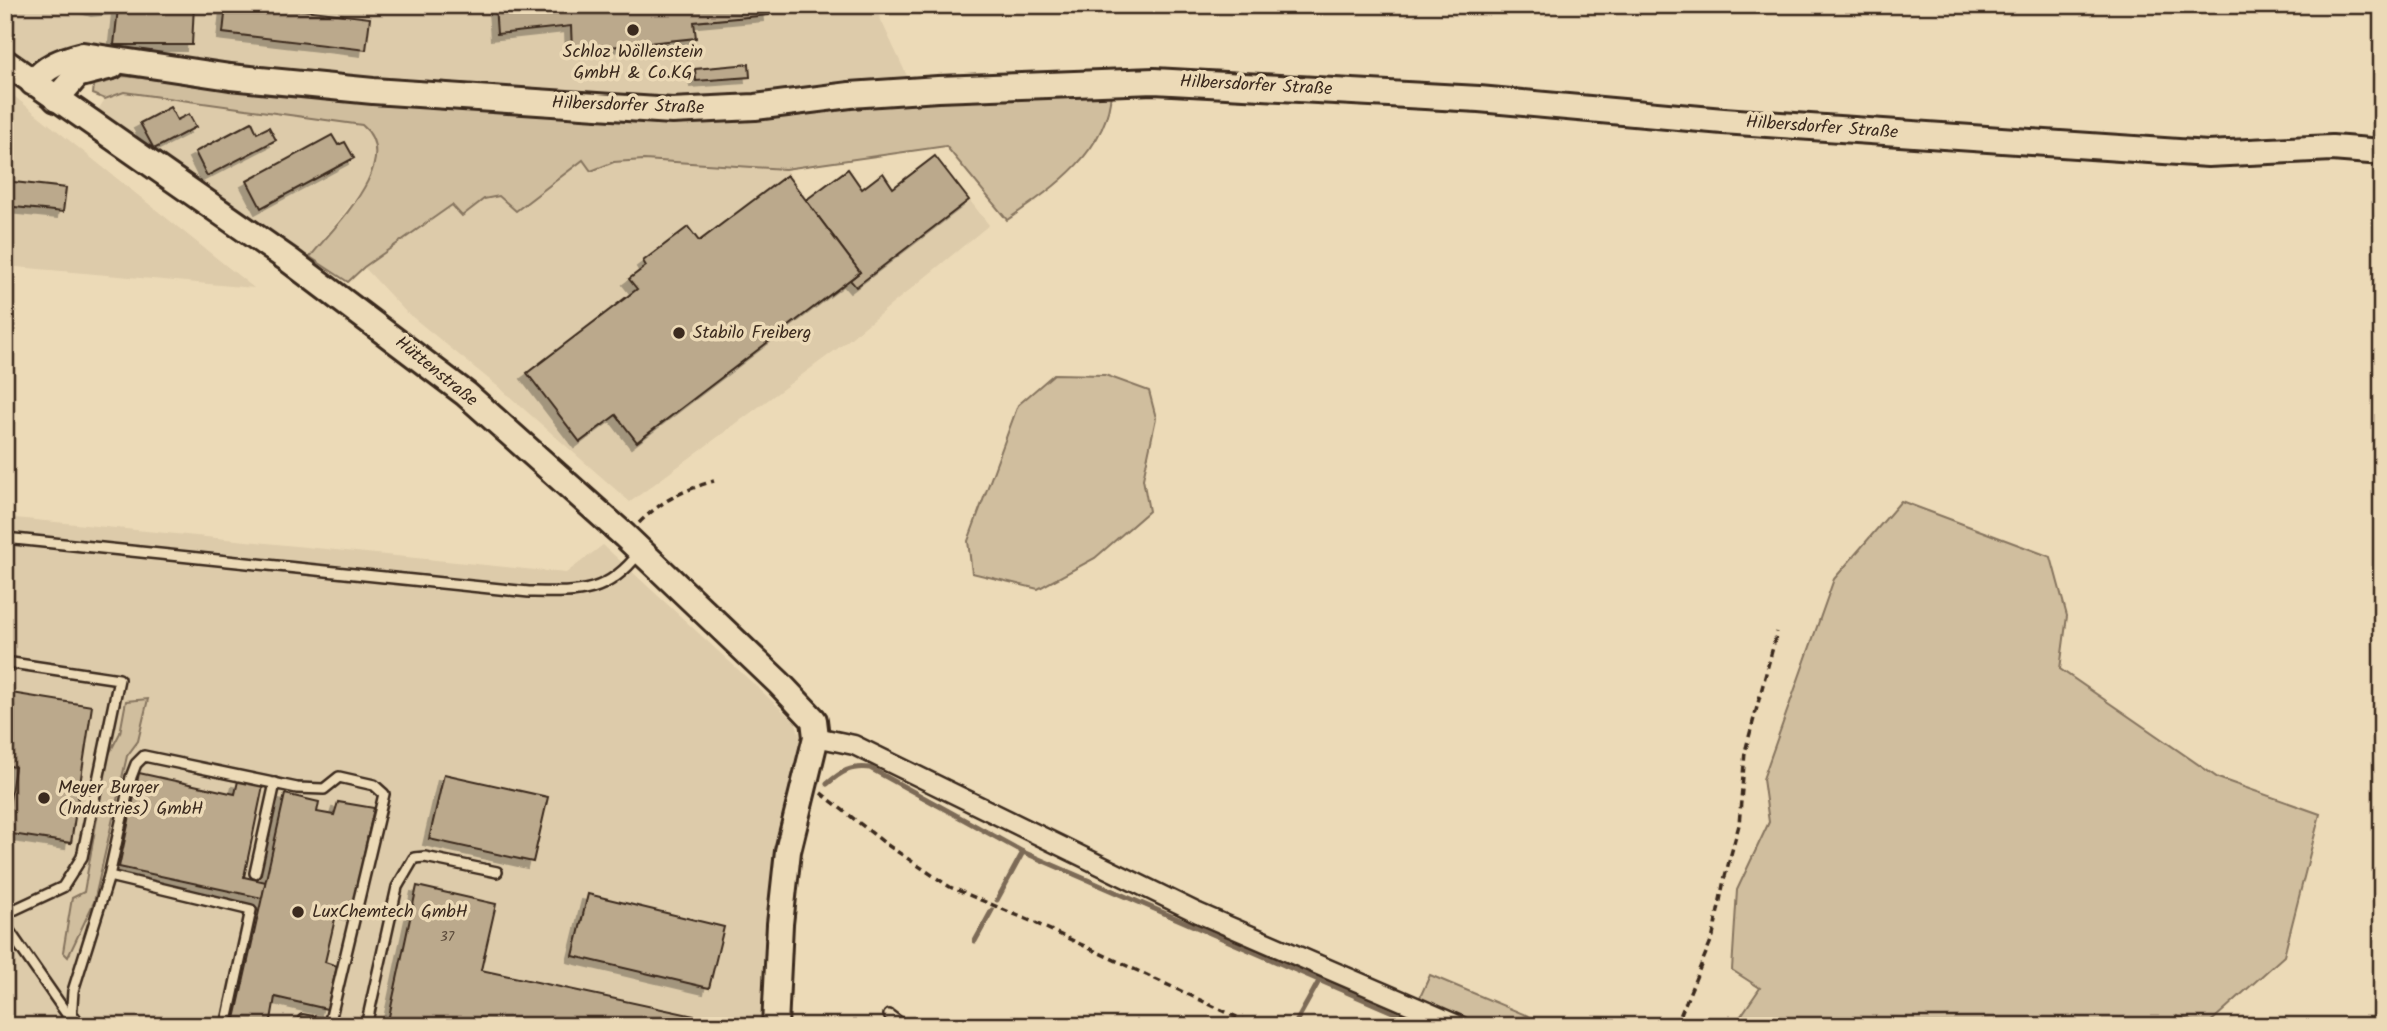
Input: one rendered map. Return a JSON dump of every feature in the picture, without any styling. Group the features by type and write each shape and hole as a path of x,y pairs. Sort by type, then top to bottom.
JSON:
{"main road":[{"name":"Hilbersdorfer Straße","path":"33,83 40,74 60,61 83,55 373,91 658,110 755,107 850,95 937,89 1154,81 1479,99 1737,122 2208,154 2332,148 2382,152"},
{"name":"Hüttenstraße","path":"5,62 55,100 289,260 466,394 632,544 795,699 814,720 816,737"},
{"name":"Hilbersdorfer Straße","path":"55,100 77,75 85,71 132,63"},
{"path":"775,1026 780,924 788,851 816,737"}],"street":[{"path":"816,737 854,745 1198,913 1460,1026"}],"lane":[{"path":"5,538 529,592 578,593 601,587 627,569 632,544"},
{"path":"5,663 118,679 82,857 63,887 5,914"},
{"path":"73,1023 73,991 109,876 131,777 135,764 145,756 275,783 324,789 339,778 374,785 384,794 329,1025 303,1020 302,1026"},
{"path":"255,873 275,783"},
{"path":"366,1026 397,887 414,858 425,857 497,872"},
{"path":"109,876 251,910 226,1026"},
{"path":"5,925 73,1023"},
{"path":"889,1015 904,1026"}],"path":[{"path":"632,544 655,507 679,491 714,481"},
{"path":"1676,1026 1713,936 1724,880 1740,825 1745,752 1777,632"},
{"path":"802,788 825,794 886,844 950,887 1033,922 1256,1026"}],"shaded area":[{"path":"5,5 874,5 907,76 778,94 687,100 25,60 5,50"},
{"path":"124,76 337,100 573,116 728,120 924,99 1111,91 1108,112 1089,150 1059,181 1007,220 946,146 785,169 644,160 614,162 591,171 583,160 516,211 499,196 484,199 462,216 452,205 364,267 348,282 310,257 348,212 371,175 375,157 373,140 362,125 124,92 105,99 93,94 94,85 100,79"},
{"path":"5,89 254,288 5,266"},
{"path":"124,92 362,125 376,144 377,160 372,177 310,257 98,110 105,99"},
{"path":"935,156 989,225 841,346 630,502 501,389 405,311 364,267 453,205 462,216 484,199 499,196 516,210 583,160 600,165 644,160 780,167 785,169 807,199 848,169 862,189 883,173 894,187"},
{"path":"1054,374 1105,375 1149,391 1156,418 1143,479 1149,511 1095,558 1038,589 972,573 968,541 1018,405"},
{"path":"1901,501 2051,557 2067,616 2060,669 2218,778 2320,814 2284,956 2206,1026 2177,1016 2174,1026 1734,1026 1760,988 1732,970 1737,890 1769,822 1763,779 1834,579"},
{"path":"5,517 566,573 603,545 796,723 800,737 798,753 775,848 765,939 763,1026 5,1026"},
{"path":"148,699 138,741 127,756 94,902 68,957 63,952 72,898 84,892 108,756 120,733 126,701"},
{"path":"1430,975 1552,1026 1407,1026"}],"building":[{"path":"79,5 194,5 192,45 114,45 118,8 97,10"},
{"path":"226,5 263,5 370,18 366,50 223,33"},
{"name":"Schloz Wöllenstein GmbH & Co.KG","path":"495,5 768,5 769,15 694,22 696,38 572,51 571,26 497,34"},
{"path":"749,64 750,77 696,81 695,69"},
{"path":"170,107 177,120 189,114 196,127 154,149 140,123"},
{"path":"252,122 257,133 269,127 276,140 207,176 195,152"},
{"path":"332,135 338,145 345,142 354,158 261,208 247,181"},
{"path":"935,156 969,200 856,287 850,280 860,272 806,200 848,169 862,189 883,173 893,188"},
{"name":"Stabilo Freiberg","path":"787,175 860,272 637,442 616,415 580,442 527,373 637,289 629,279 646,266 643,261 688,227 699,241"},
{"path":"5,181 66,188 63,212 5,206"},
{"name":"Meyer Burger (Industries) GmbH","path":"5,692 92,706 71,843 5,833 15,767 5,765"},
{"name":"LuxChemtech GmbH","path":"139,773 235,794 238,781 263,786 244,877 266,882 262,898 119,867"},
{"path":"444,774 548,797 533,862 429,839"},
{"name":"LuxChemtech GmbH","path":"285,794 319,802 317,812 334,815 338,802 374,808 351,914 337,910 325,962 337,966 327,1009 275,997 270,1026 264,1026 235,1019"},
{"path":"417,886 496,904 481,970 708,1019 707,1026 387,1026"},
{"path":"588,894 724,927 709,988 573,956"}],"waterway":[{"path":"827,784 847,770 870,768 1023,852 1425,1026"},
{"path":"997,900 1023,852"},
{"path":"975,941 992,910"},
{"path":"1294,1026 1319,981"}],"place":[{"name":"Schloz Wöllenstein GmbH & Co.KG","path":"633,30"},
{"name":"Stabilo Freiberg","path":"679,333"},
{"name":"Meyer Burger (Industries) GmbH","path":"44,798"},
{"name":"LuxChemtech GmbH","path":"298,912"}]}
